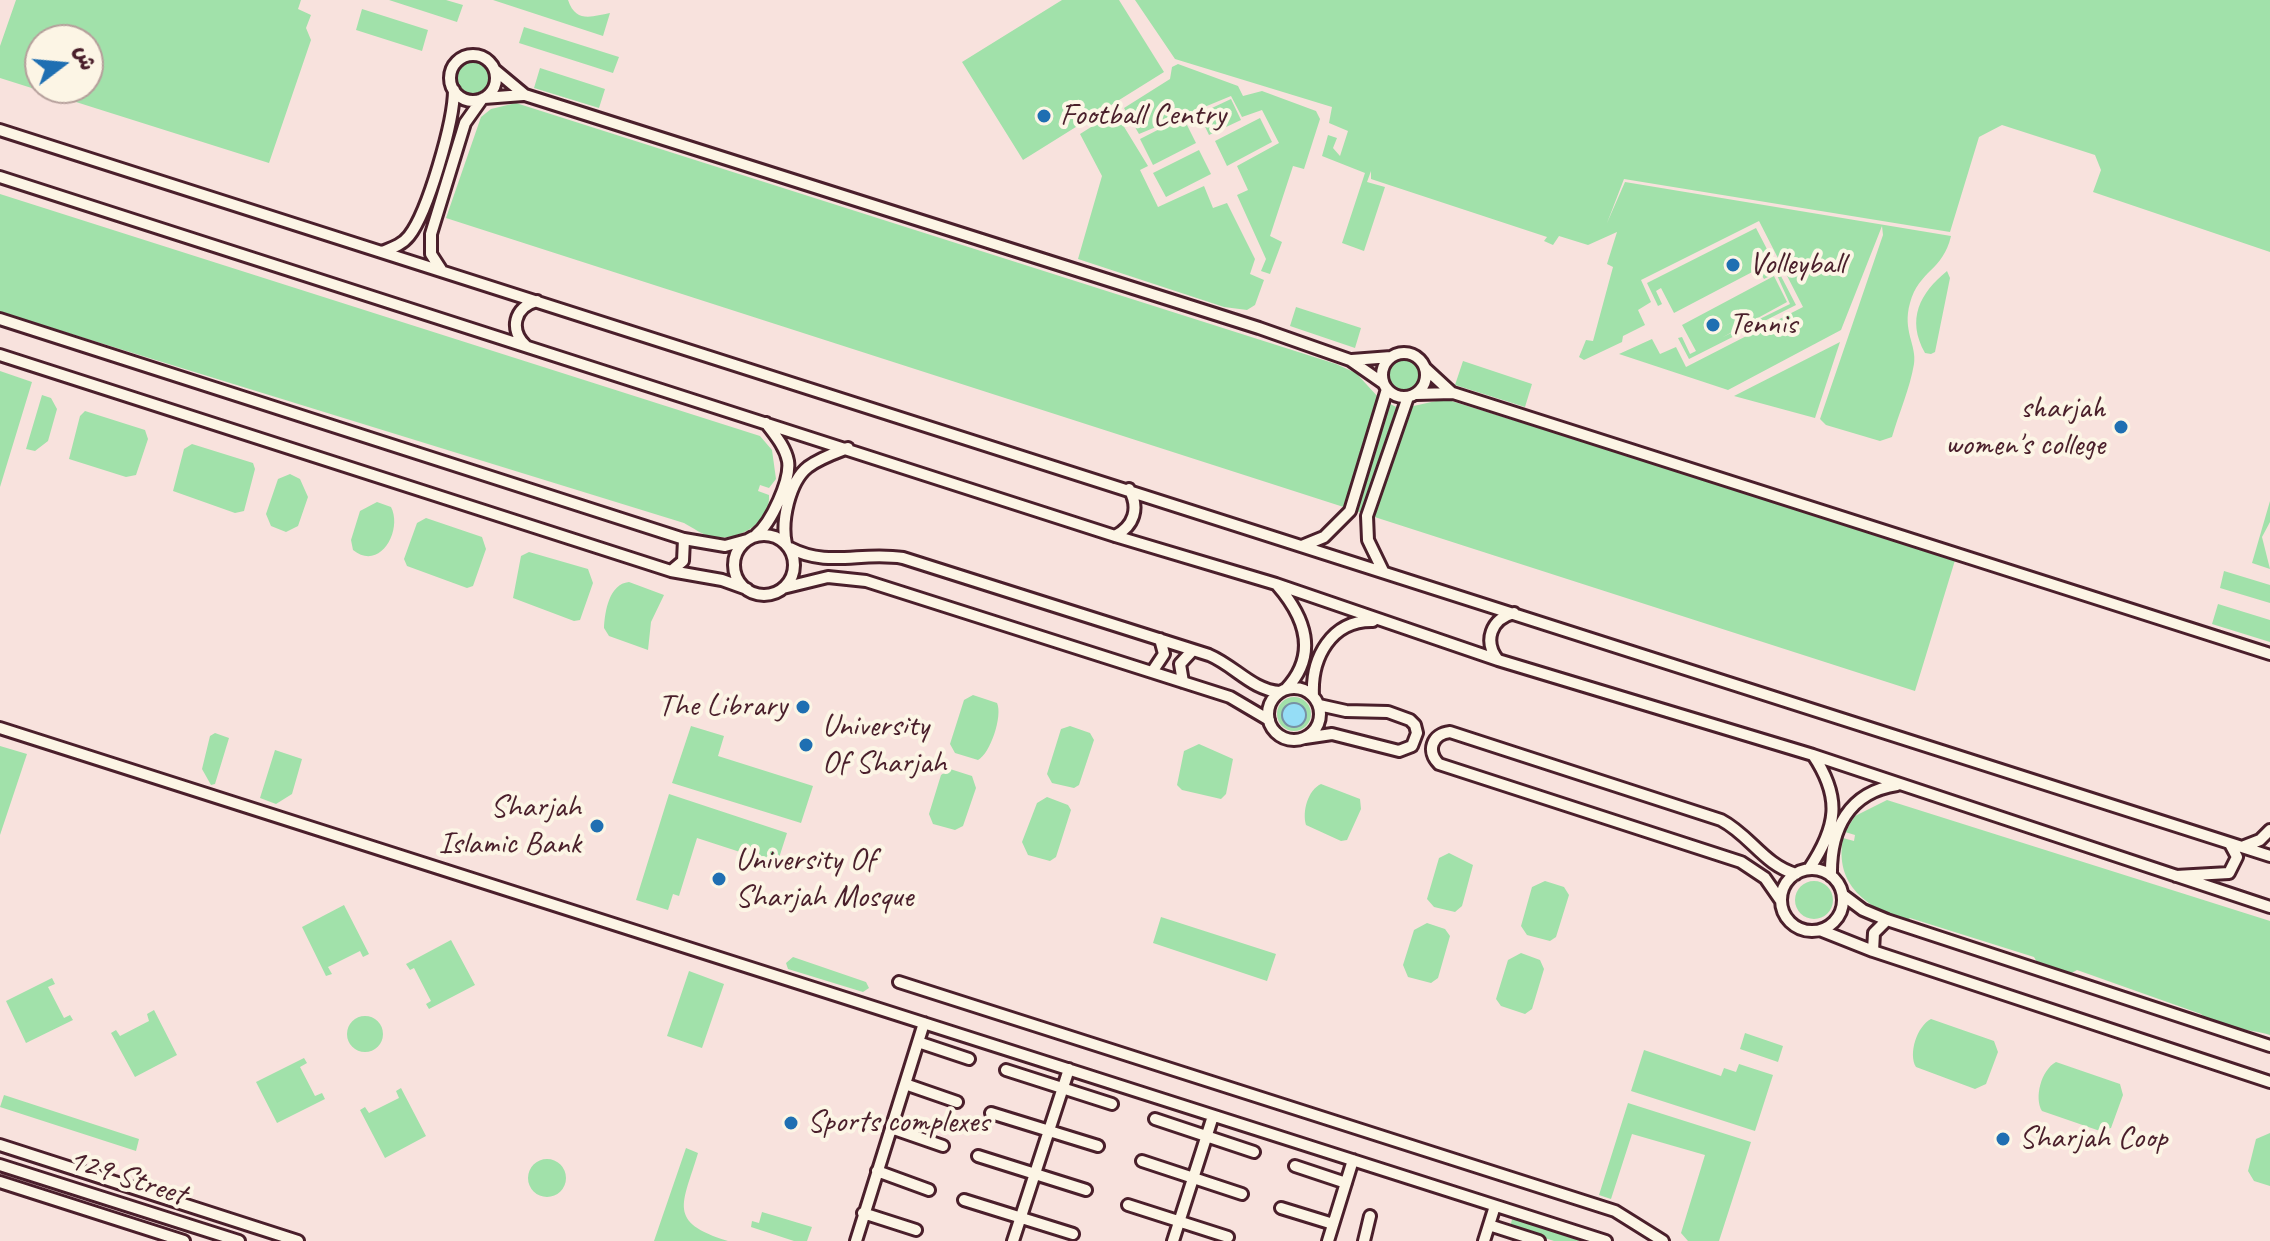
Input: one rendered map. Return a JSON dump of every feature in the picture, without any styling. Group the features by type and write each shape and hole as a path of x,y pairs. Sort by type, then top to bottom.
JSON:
{"street":[{"path":"382,252 410,235 428,189 452,119 452,69 466,56 481,56 525,95"},
{"path":"442,271 429,244 468,116 493,89 495,70"},
{"path":"454,90 466,99 525,95 1350,360 1397,396 1453,393 2270,654"},
{"path":"0,130 2270,856"},
{"path":"0,177 1115,536 1276,584 1498,660 1813,755 2270,907"},
{"path":"428,189 443,194"},
{"path":"526,346 516,332 517,316 523,307 539,301"},
{"path":"0,355 671,571 722,580 761,595 828,577 855,578 1237,700 1269,720 1283,737 1346,735 1399,751 1412,746 1416,740 1415,725 1402,716 1316,700 1301,688 1283,690 1257,687 1226,663 1193,650 903,558 871,555 826,561 769,535 725,546 684,539 1,320"},
{"path":"1350,360 1391,357 1399,353 1415,356 1453,393"},
{"path":"1302,546 1324,537 1340,524 1355,497 1385,386 1383,368 1391,357"},
{"path":"1383,571 1368,540 1371,503 1412,396 1425,383 1425,368"},
{"path":"764,421 781,443 789,464 782,508 793,573 783,588"},
{"path":"747,589 738,578 734,564 738,551 782,508 806,469 848,448"},
{"path":"789,464 806,469"},
{"path":"1115,536 1130,524 1135,513 1129,489"},
{"path":"1355,497 1371,503"},
{"path":"671,571 683,561 684,539"},
{"path":"1269,720 1269,707 1299,671 1306,647 1297,609 1276,584"},
{"path":"1498,660 1490,644 1491,631 1502,617 1514,613"},
{"path":"1305,738 1318,724 1313,675 1321,650 1335,634 1354,623 1383,621"},
{"path":"1152,672 1164,654 1160,639"},
{"path":"1306,647 1321,650"},
{"path":"1183,682 1180,664 1193,650"},
{"path":"0,728 1606,1241"},
{"path":"1796,874 1767,860 1743,833 1721,820 1450,732 1436,737 1432,744 1434,759 1439,764 1741,862 1765,878 1794,925 1820,930 1873,951 2270,1082"},
{"path":"1813,755 1828,779 1834,801 1831,876 1843,895 1856,906 1887,920 2270,1046"},
{"path":"1781,901 1783,890 1796,874 1809,869 1830,842 1850,806 1869,792 1898,785"},
{"path":"1834,801 1850,806"},
{"path":"2242,847 2260,840 2270,830"},
{"path":"2174,877 2229,873 2237,857 2234,848 2226,842"},
{"path":"1809,869 1831,876"},
{"path":"1820,930 1840,913 1843,895"},
{"path":"1873,951 1874,933 1887,920"},
{"path":"899,982 1615,1211 1663,1241"},
{"path":"856,1241 924,1023"},
{"path":"918,1042 969,1059"},
{"path":"1013,1241 1069,1069"},
{"path":"1006,1070 1112,1104"},
{"path":"905,1084 957,1102"},
{"path":"991,1113 1098,1146"},
{"path":"1173,1241 1213,1116"},
{"path":"1155,1119 1254,1152"},
{"path":"891,1128 943,1146"},
{"path":"0,1145 298,1241"},
{"path":"978,1156 1086,1190"},
{"path":"1328,1241 1353,1160"},
{"path":"1142,1161 1242,1194"},
{"name":"129 Street","path":"0,1165 239,1241"},
{"path":"1295,1166 1346,1183"},
{"path":"877,1171 929,1190"},
{"name":"129 Street","path":"0,1182 180,1240"},
{"path":"964,1200 1073,1234"},
{"path":"1128,1205 1228,1237"},
{"path":"1484,1241 1495,1206"},
{"path":"1281,1208 1333,1224"},
{"path":"863,1213 916,1230"},
{"path":"1364,1241 1370,1216"},
{"path":"1489,1225 1539,1241"}],"green space":[{"path":"16,0 301,0 298,9 311,15 306,28 311,40 269,163 82,104 104,104 104,24 24,24 24,86 0,78 0,46"},
{"path":"389,0 446,0 463,5 457,22"},
{"path":"493,0 568,0 576,13 586,17 610,13 603,36"},
{"name":"Football Centry","path":"1062,0 1119,0 1164,72 1023,160 962,62"},
{"path":"1135,0 2270,0 2270,252 2093,192 2101,170 2095,155 2002,125 1979,137 1950,232 1624,179 1607,223 1625,182 1951,236 1942,257 1919,284 1910,303 1908,322 1914,357 1912,373 1892,437 1880,441 1826,425 1820,419 1883,235 1882,226 1841,330 1728,390 1619,354 1652,339 1660,354 1676,347 1686,367 1803,307 1759,221 1641,280 1651,302 1638,310 1645,325 1623,336 1622,342 1584,360 1579,357 1586,340 1593,341 1613,267 1607,264 1617,232 1588,245 1559,236 1553,245 1544,241 1547,237 1371,179 1371,171 1367,182 1385,187 1364,251 1342,243 1365,173 1322,156 1328,135 1337,138 1333,148 1340,156 1348,131 1329,123 1332,107 1175,59"},
{"path":"362,9 428,30 422,51 356,30"},
{"path":"524,27 619,57 613,73 519,43"},
{"path":"473,61 485,66 490,78 485,90 473,95 461,90 456,78 461,66"},
{"path":"1178,64 1238,86 1243,96 1262,91 1316,111 1320,119 1304,169 1293,166 1270,236 1282,242 1270,274 1261,271 1266,259 1237,195 1248,190 1237,166 1279,143 1262,110 1242,117 1231,96 1139,134 1124,108 1170,79 1172,67"},
{"path":"540,68 605,89 599,108 534,88"},
{"path":"1231,99 1241,120 1209,135 1199,114"},
{"path":"516,103 1336,364 1356,373 1379,398 1400,409 1445,399 1956,557 1915,691 446,218 481,117 491,109"},
{"path":"1115,112 1148,166 1140,170 1158,207 1204,186 1213,208 1227,203 1255,259 1250,274 1264,280 1255,305 1247,310 1224,307 1078,259 1102,176 1080,134"},
{"path":"1183,117 1196,143 1153,165 1140,139"},
{"path":"1260,118 1272,142 1227,166 1215,141"},
{"path":"1199,150 1211,174 1166,197 1153,173"},
{"path":"0,194 760,436 772,450 776,479 769,488 760,485 758,491 769,495 765,513 743,533 712,537 684,523 0,312"},
{"path":"1756,228 1796,305 1689,359 1678,338 1682,337 1690,354 1696,351 1682,325 1774,276 1787,302 1723,337 1790,304 1776,273 1764,279 1758,269 1674,313 1661,288 1656,291 1662,304 1658,306 1647,283"},
{"path":"1947,271 1950,278 1935,352 1925,353 1919,341 1916,318 1923,298"},
{"path":"1296,307 1361,328 1355,348 1290,326"},
{"path":"1840,342 1815,418 1734,396"},
{"path":"1404,360 1416,365 1421,377 1416,389 1404,394 1392,389 1387,377 1392,365"},
{"path":"1463,361 1532,384 1525,407 1455,385"},
{"path":"0,371 32,382 0,487"},
{"path":"42,395 51,398 57,409 48,441 35,451 26,449"},
{"path":"85,411 145,430 148,439 136,475 126,477 69,459 80,416"},
{"path":"192,444 253,463 255,469 244,511 235,513 173,491 184,449"},
{"path":"290,474 300,479 308,497 298,526 286,532 271,526 266,514 278,479"},
{"path":"2270,501 2270,522 2262,537 2270,569 2252,563"},
{"path":"377,502 391,507 394,527 387,545 380,552 372,556 363,555 353,550 351,540 360,511"},
{"path":"426,518 482,537 486,549 473,586 467,588 407,566 404,559 417,523"},
{"path":"529,552 588,569 593,583 580,620 574,621 513,598 521,556"},
{"path":"2224,571 2270,585 2270,603 2220,588"},
{"path":"629,582 664,595 651,622 648,650 609,636 604,628 613,593"},
{"path":"2218,604 2270,620 2270,642 2212,624"},
{"path":"973,695 997,703 998,709 991,743 978,760 955,753 950,744 964,700"},
{"path":"1294,697 1306,702 1311,714 1306,726 1294,731 1282,726 1277,714 1282,702"},
{"path":"691,726 724,736 718,756 813,786 801,823 672,783"},
{"path":"1070,726 1090,733 1094,740 1079,785 1074,788 1052,783 1047,774 1061,729"},
{"path":"215,733 229,738 215,784 211,785 202,769 210,736"},
{"path":"1199,744 1233,759 1226,794 1221,799 1182,790 1177,785 1184,751"},
{"path":"0,746 27,754 0,835"},
{"path":"275,750 302,759 292,794 276,804 260,798"},
{"path":"950,769 972,776 976,788 963,826 955,830 933,824 929,814 941,775"},
{"path":"1321,784 1360,799 1361,809 1347,840 1341,841 1306,825 1307,802"},
{"path":"669,794 787,833 777,864 697,838 679,896 673,894 668,910 636,900"},
{"path":"1047,797 1068,805 1071,810 1056,857 1050,861 1028,855 1022,842 1037,803"},
{"path":"1887,800 2270,921 2270,1035 2214,1023 2201,1014 2077,970 2068,975 2038,964 2034,957 1910,918 1907,921 1867,902 1849,882 1844,869 1843,838 1854,841 1855,835 1845,832 1855,816"},
{"path":"1449,853 1473,865 1462,906 1455,912 1434,907 1427,899 1439,858"},
{"path":"1545,881 1564,887 1569,895 1556,937 1550,941 1527,935 1521,926 1532,887"},
{"path":"1814,881 1827,887 1833,900 1827,913 1814,919 1801,913 1795,900 1801,887"},
{"path":"344,905 369,954 363,957 360,951 328,967 332,974 326,976 302,927"},
{"path":"1161,917 1276,954 1267,981 1153,943"},
{"path":"1427,923 1445,929 1450,936 1438,978 1431,983 1408,977 1403,965 1414,930"},
{"path":"451,940 475,985 429,1009 426,1004 431,1001 414,968 410,970 406,964"},
{"path":"1521,953 1540,960 1544,969 1532,1009 1525,1014 1501,1006 1496,999 1508,960"},
{"path":"793,957 866,982 869,988 863,992 788,969 786,963"},
{"path":"689,971 724,984 702,1048 667,1036"},
{"path":"52,978 55,984 48,987 64,1018 70,1015 73,1020 26,1043 6,1001"},
{"path":"154,1010 177,1055 135,1077 111,1033 116,1030 120,1036 149,1021 147,1014"},
{"path":"365,1016 378,1021 383,1034 378,1047 365,1052 352,1047 347,1034 352,1021"},
{"path":"1931,1019 1994,1041 1998,1052 1986,1084 1975,1089 1916,1067 1913,1055 1915,1041"},
{"path":"1745,1033 1783,1046 1778,1062 1740,1049"},
{"path":"1644,1050 1721,1076 1724,1068 1736,1072 1739,1064 1773,1075 1755,1131 1631,1091"},
{"path":"304,1058 307,1063 300,1067 315,1096 322,1093 325,1099 277,1123 256,1082"},
{"path":"2056,1062 2120,1084 2123,1095 2111,1128 2100,1131 2042,1111 2040,1085 2046,1071"},
{"path":"401,1088 426,1136 385,1158 360,1110 365,1107 369,1113 399,1098 396,1091"},
{"path":"4,1095 139,1139 136,1151 0,1107"},
{"path":"1628,1103 1751,1142 1719,1241 1688,1241 1681,1233 1705,1155 1632,1134 1611,1199 1599,1195"},
{"path":"2270,1133 2270,1186 2254,1181 2248,1171 2256,1139"},
{"path":"686,1148 698,1153 685,1198 687,1218 708,1234 728,1241 654,1241"},
{"path":"547,1159 561,1164 566,1178 561,1192 547,1197 533,1192 528,1178 533,1164"},
{"path":"762,1212 812,1227 807,1241 794,1241 751,1227 752,1221 759,1223"},
{"path":"1513,1216 1592,1241 1554,1241 1510,1227"}],"water":[{"path":"1294,703 1305,710 1306,715 1299,726 1294,727 1283,720 1282,715 1289,704"}],"place":[{"name":"Football Centry","path":"1044,116"},
{"name":"Volleyball","path":"1733,265"},
{"name":"Tennis","path":"1713,325"},
{"name":"sharjah women's college","path":"2121,427"},
{"name":"The Library","path":"803,707"},
{"name":"University Of Sharjah","path":"806,745"},
{"name":"Sharjah Islamic Bank","path":"597,826"},
{"name":"University Of Sharjah Mosque","path":"719,879"},
{"name":"Sports complexes","path":"791,1123"},
{"name":"Sharjah Coop","path":"2003,1139"}]}
